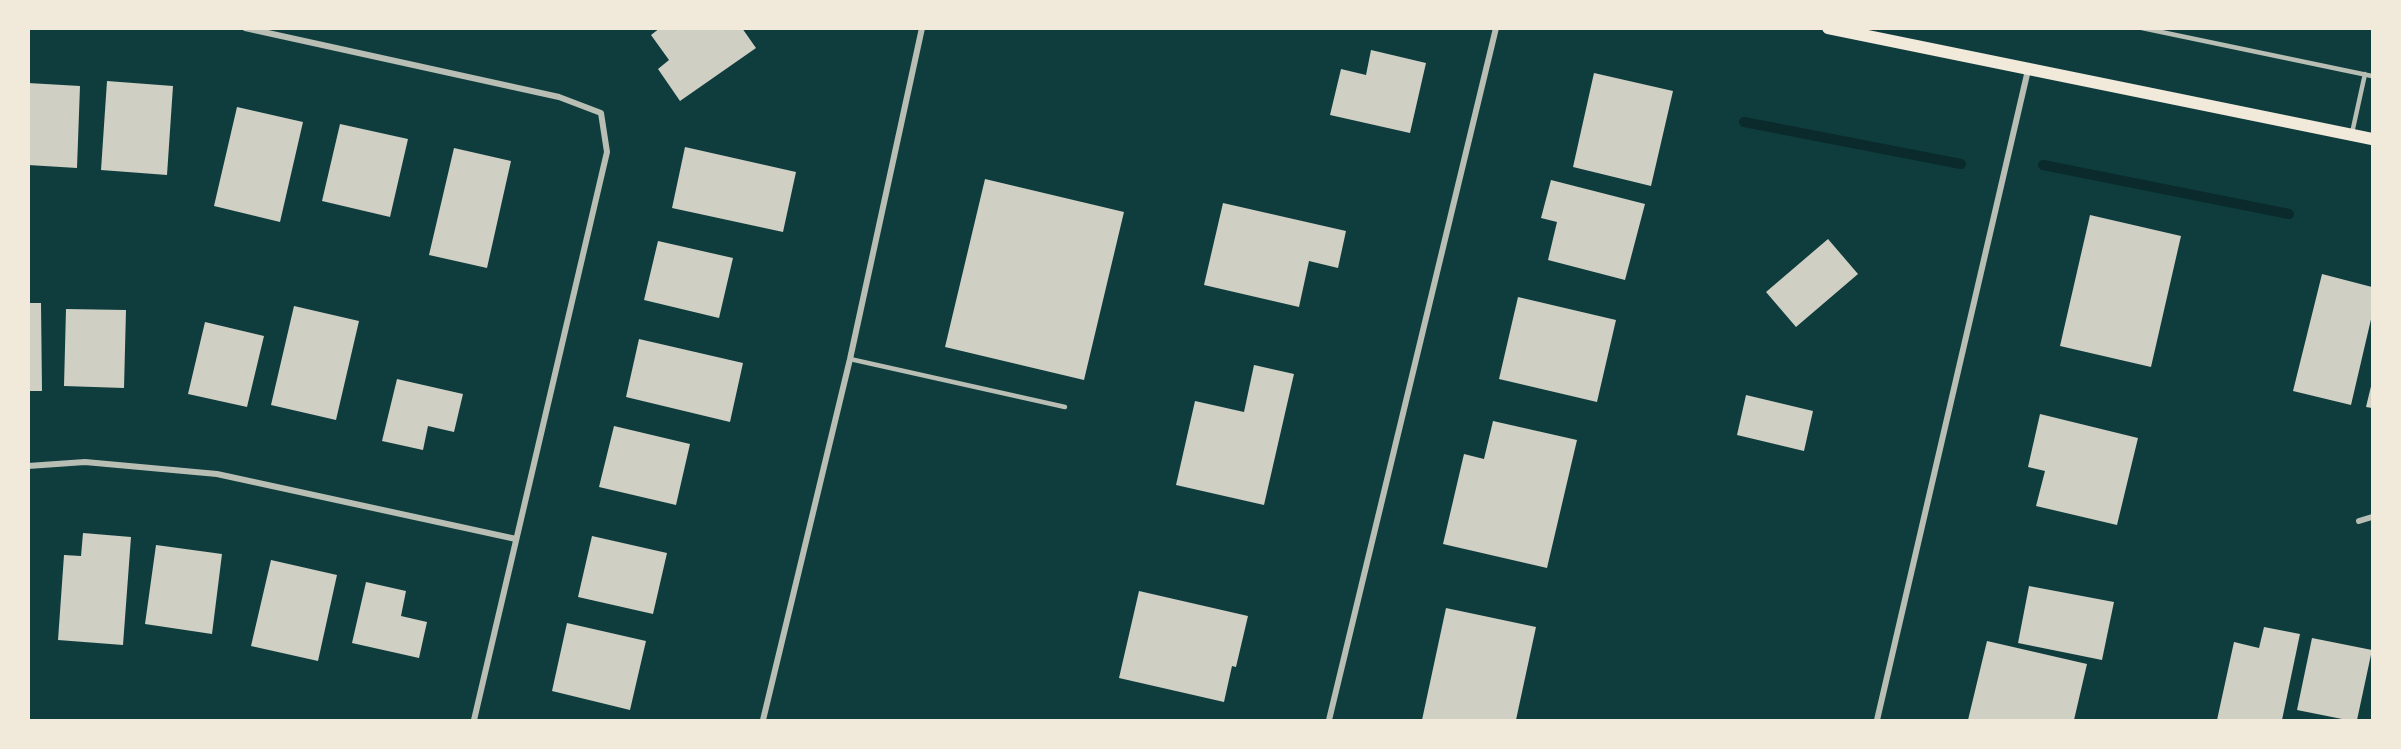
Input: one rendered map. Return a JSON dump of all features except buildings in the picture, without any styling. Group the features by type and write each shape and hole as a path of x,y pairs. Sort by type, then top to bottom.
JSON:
{"main road":[{"path":"1828,28 2373,140"}],"street":[{"path":"244,28 559,97 601,113 607,152 474,720"},
{"path":"762,720 850,359 922,28"},
{"path":"1329,720 1497,28"},
{"path":"1877,720 2028,70"},
{"path":"28,466 85,462 217,474 516,539"},
{"path":"2359,521 2373,517"}],"lane":[{"path":"2142,28 2373,76"},
{"path":"2352,135 2365,74"},
{"path":"850,359 1065,407"}],"waterway":[{"path":"1744,122 1961,164"},
{"path":"2043,165 2289,214"}]}
